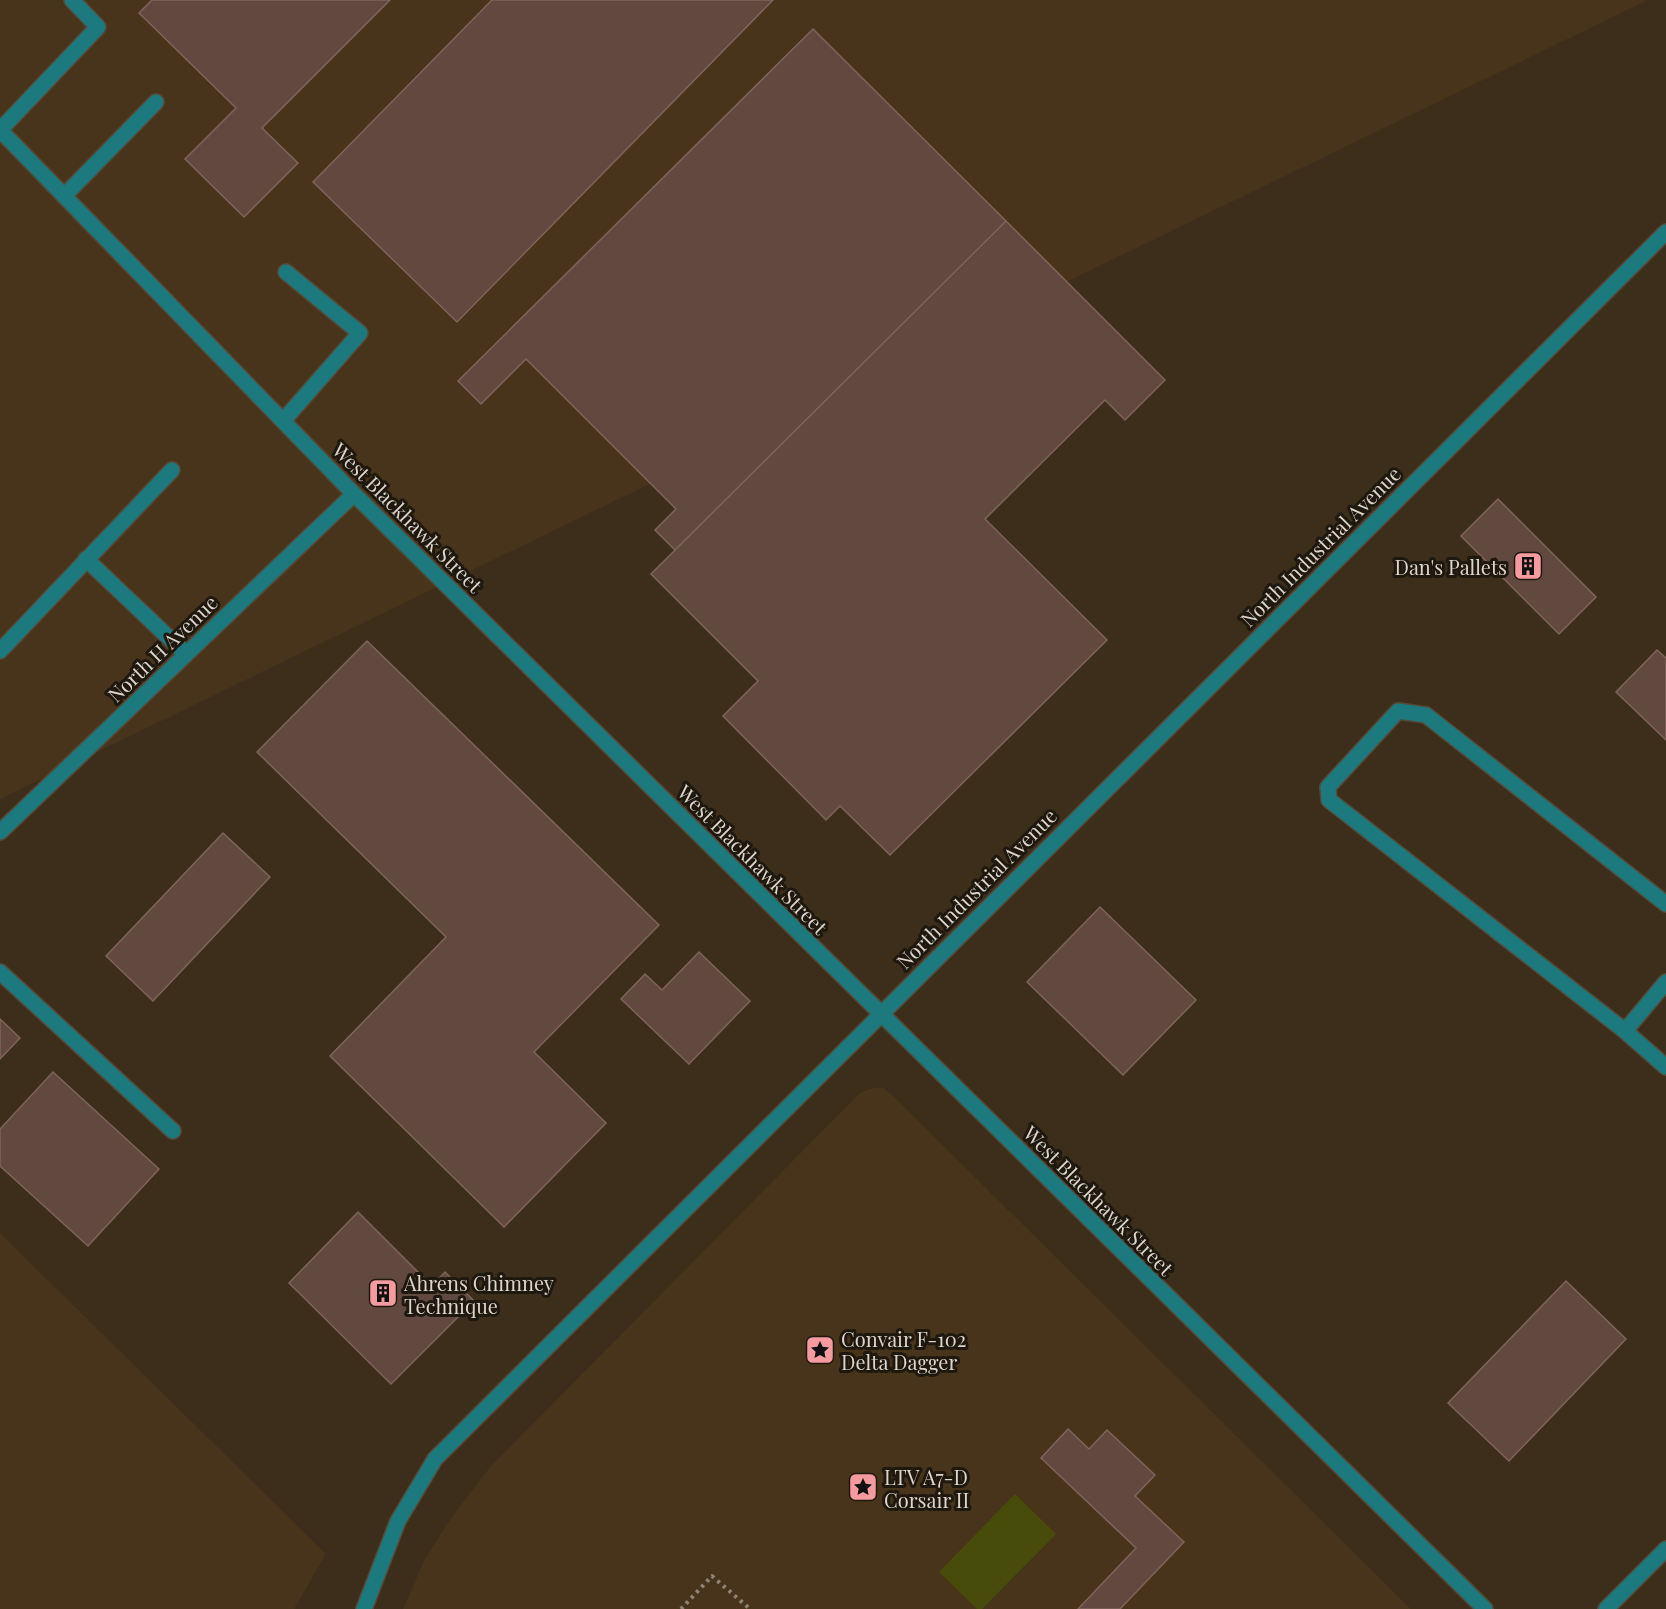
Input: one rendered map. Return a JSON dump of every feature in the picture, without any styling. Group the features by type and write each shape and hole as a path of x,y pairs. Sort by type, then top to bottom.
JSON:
{"street":[{"path":"0,130 98,27 72,0"},
{"path":"64,196 156,102"},
{"name":"West Blackhawk Street","path":"0,130 354,494 1485,1609"},
{"name":"North Industrial Avenue","path":"364,1609 398,1521 435,1459 879,1013 1666,232"},
{"path":"283,422 360,333 286,272"},
{"path":"0,651 172,470"},
{"name":"North H Avenue","path":"0,832 354,494"},
{"path":"86,559 186,654"},
{"path":"1666,904 1426,715 1398,711 1328,787 1329,800 1625,1031 1666,1067"},
{"path":"0,972 173,1131"},
{"path":"1625,1031 1666,982"},
{"path":"1606,1609 1666,1549"}],"path":[{"path":"681,1609 712,1576 750,1609"}],"shaded area":[{"path":"0,0 1648,0 0,799"},
{"path":"872,1088 884,1088 893,1096 1411,1609 403,1609 424,1561 451,1518 490,1467 860,1093"},
{"path":"0,1233 326,1554 294,1609 0,1609"},
{"path":"1015,1494 1056,1534 982,1609 977,1609 939,1572"}],"building":[{"path":"152,0 390,0 262,128 298,163 244,217 185,159 236,108 139,13"},
{"path":"492,0 773,0 457,322 313,182"},
{"path":"813,29 1006,221 675,550 655,530 676,509 526,359 481,404 458,381"},
{"path":"1006,221 1165,380 1125,420 1105,400 985,519 1107,640 890,855 840,806 826,820 723,716 758,681 651,574"},
{"name":"Dan's Pallets","path":"1498,499 1596,597 1559,634 1461,536"},
{"path":"367,641 659,925 534,1052 606,1123 504,1227 330,1056 446,937 257,752"},
{"path":"1657,650 1666,658 1666,740 1616,692"},
{"path":"223,833 270,877 153,1001 106,956"},
{"path":"1100,907 1196,1000 1123,1075 1027,982"},
{"path":"699,952 750,1001 689,1064 621,999 645,974 662,990"},
{"path":"0,1019 20,1038 0,1059"},
{"path":"53,1072 159,1169 88,1246 0,1166 0,1129"},
{"name":"Ahrens Chimney Technique","path":"358,1212 432,1286 445,1272 474,1301 391,1384 289,1283"},
{"path":"1566,1281 1626,1339 1509,1461 1448,1403"},
{"path":"1068,1429 1089,1449 1107,1430 1155,1475 1135,1496 1184,1542 1120,1609 1078,1609 1136,1548 1041,1458"}],"place":[{"name":"Dan's Pallets","path":"1528,566"},
{"name":"Ahrens Chimney Technique","path":"383,1293"},
{"name":"Convair F-102 Delta Dagger","path":"820,1350"},
{"name":"LTV A7-D Corsair II","path":"863,1487"}]}
